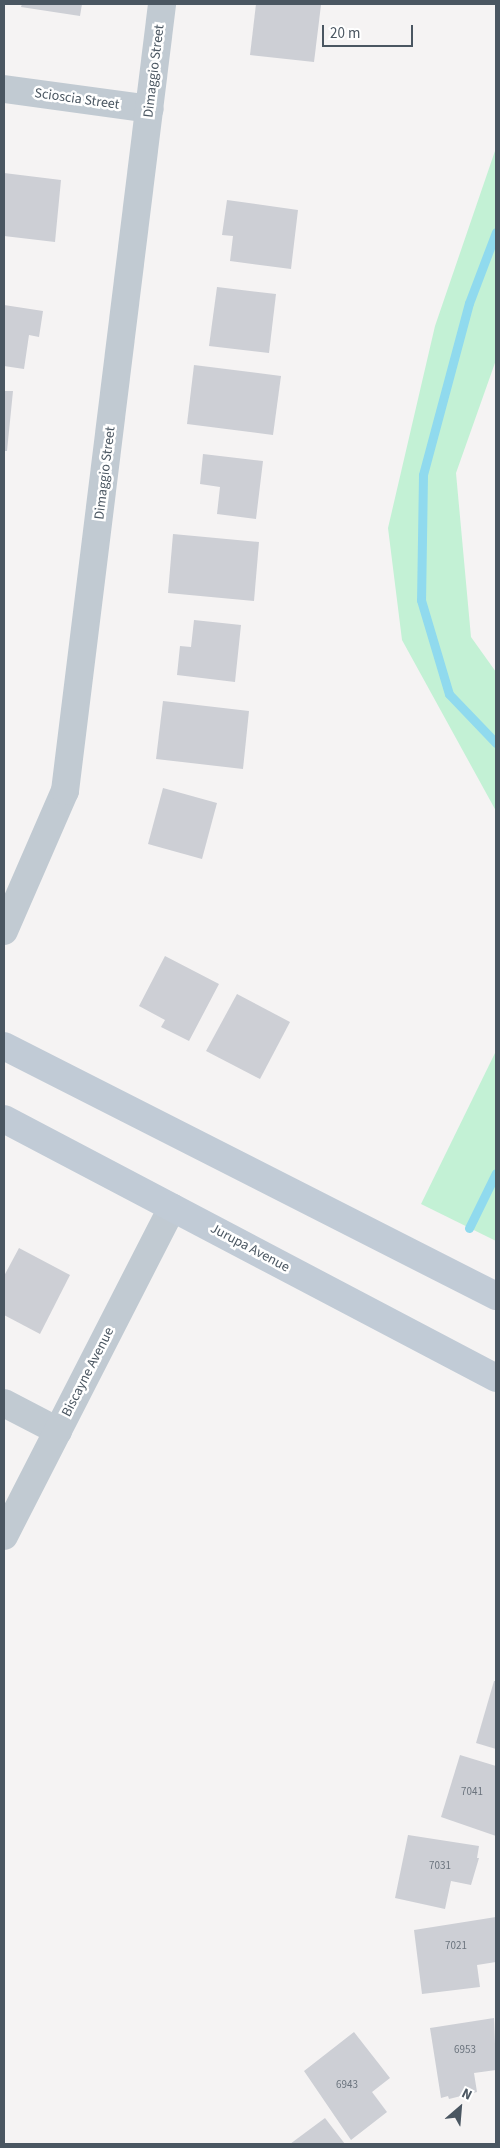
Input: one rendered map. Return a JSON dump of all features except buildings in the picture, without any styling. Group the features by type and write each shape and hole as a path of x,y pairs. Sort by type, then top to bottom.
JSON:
{"main road":[{"path":"4,1046 496,1296"},
{"name":"Jurupa Avenue","path":"4,1119 496,1378"}],"street":[{"name":"Dimaggio Street","path":"4,931 65,790 162,4"},
{"name":"Scioscia Street","path":"4,89 150,109"},
{"name":"Biscayne Avenue","path":"4,1536 172,1208"},
{"path":"4,1404 58,1431"}],"green space":[{"path":"496,148 496,360 456,473 471,637 496,672 496,811 402,640 388,528 435,326"},
{"path":"496,1051 496,1241 421,1204"}],"waterway":[{"path":"496,232 469,303 423,475 421,600 449,694 496,743"},
{"path":"469,1228 496,1173"}]}
